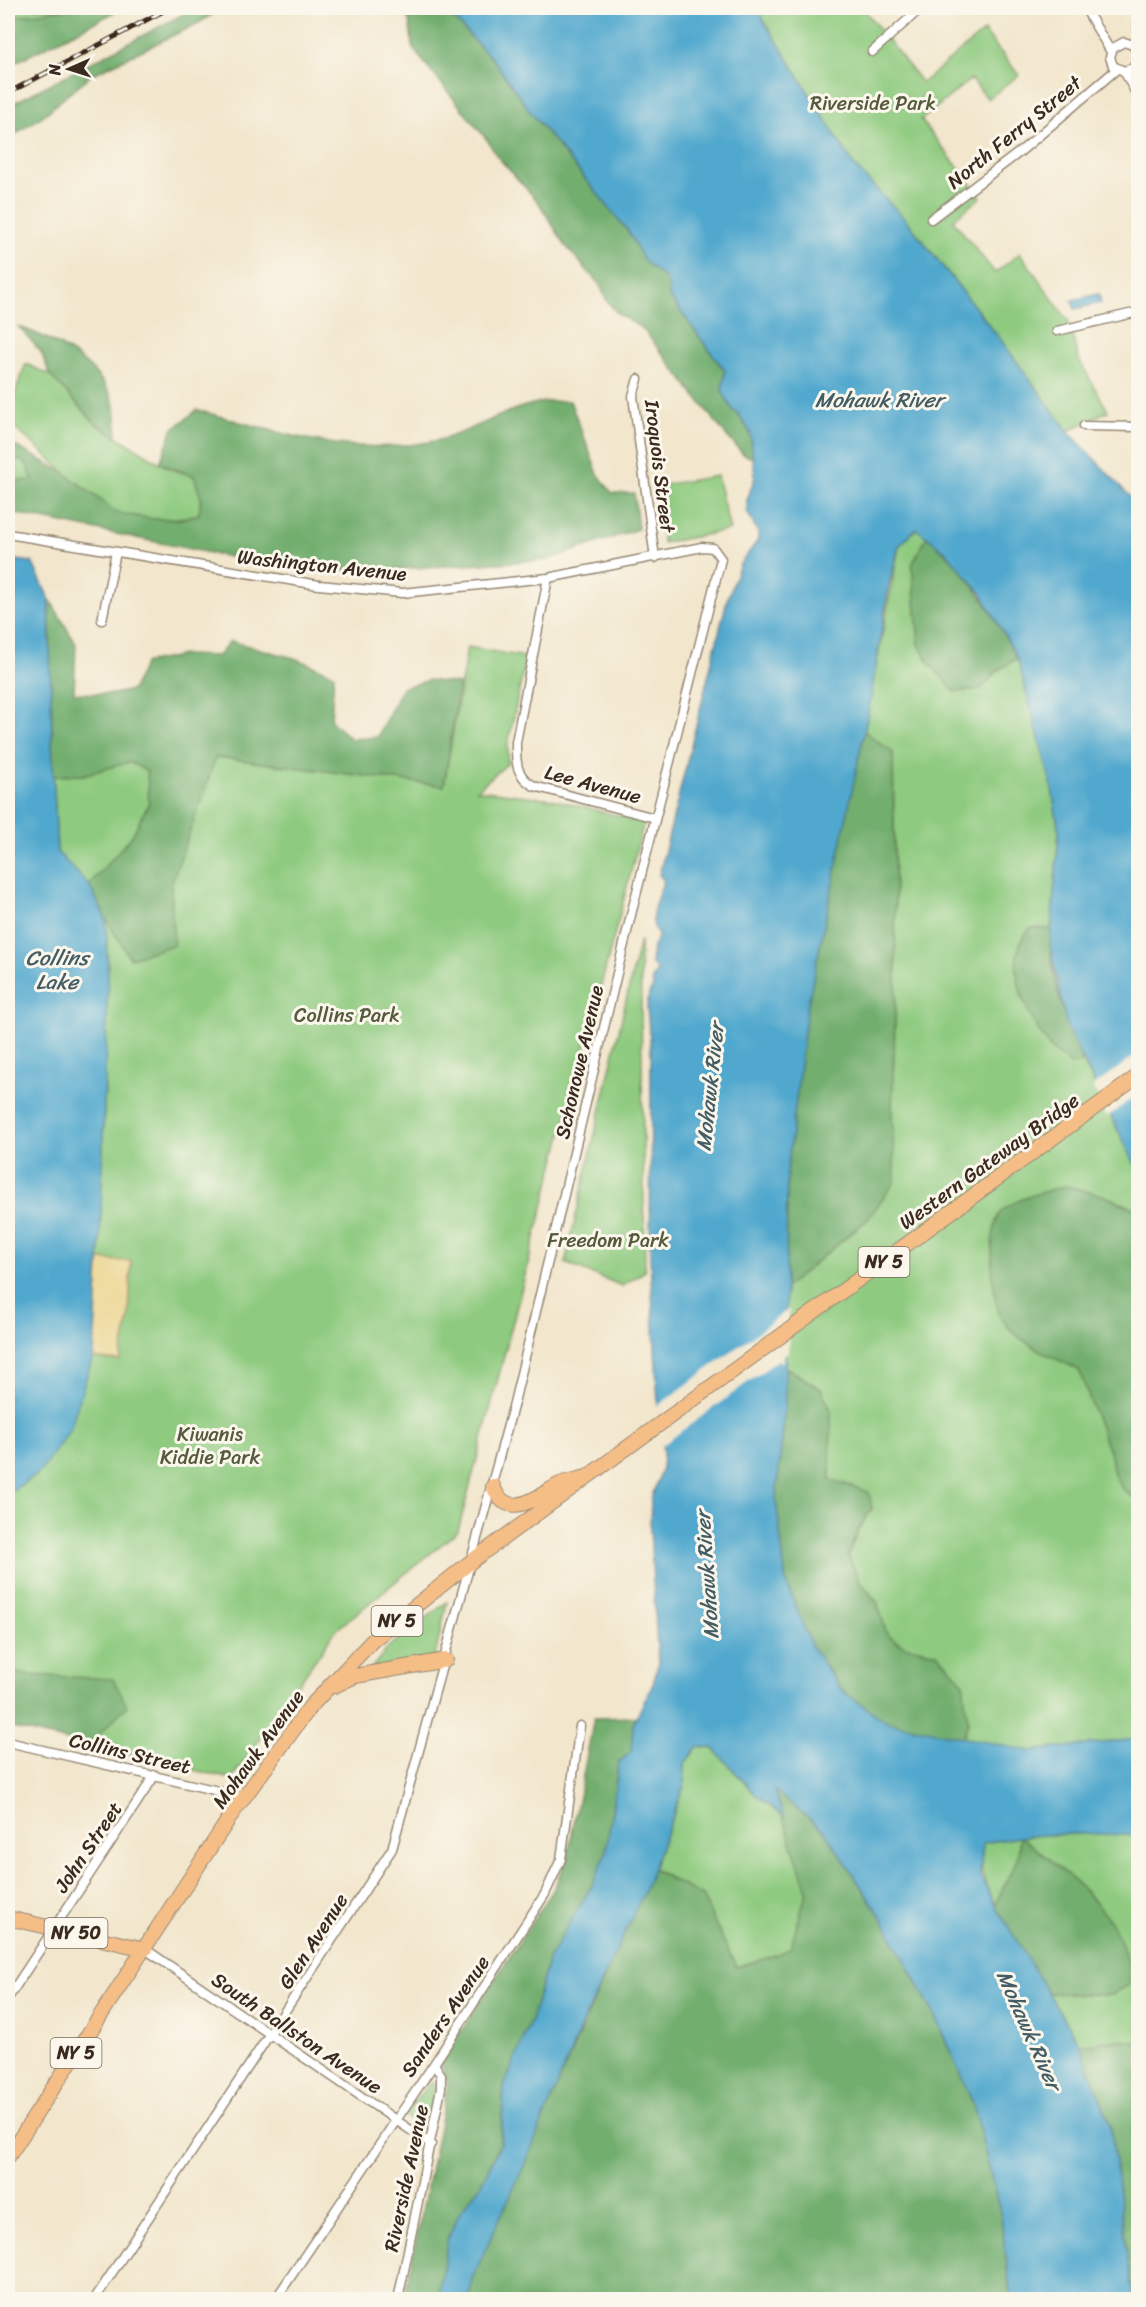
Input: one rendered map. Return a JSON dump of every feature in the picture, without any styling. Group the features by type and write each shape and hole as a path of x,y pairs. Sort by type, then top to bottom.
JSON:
{"main road":[{"name":"Western Gateway Bridge","path":"630,1447 1138,1076"},
{"name":"Mohawk Avenue","path":"8,2157 244,1797 310,1707 373,1640 473,1560 630,1447"},
{"path":"493,1486 502,1501 513,1505 538,1498 562,1483 591,1476"},
{"path":"327,1689 356,1676 446,1660"},
{"name":"NY 50","path":"8,1918 145,1949"}],"street":[{"path":"873,52 921,8"},
{"path":"1084,8 1111,52 1111,62 1121,70 1138,97"},
{"path":"1133,45 1138,38 1138,8"},
{"path":"1111,52 1120,43 1133,45"},
{"path":"1121,70 1133,68 1138,56 1133,45"},
{"name":"North Ferry Street","path":"931,219 1021,151 1121,70"},
{"path":"1057,331 1138,312"},
{"name":"Iroquois Street","path":"638,379 633,396 655,558"},
{"path":"1084,426 1138,427"},
{"name":"Washington Avenue","path":"8,534 319,585 402,593 548,578 702,547 713,548 721,559 718,573"},
{"path":"102,620 116,552"},
{"name":"Schonowe Avenue","path":"473,1560 655,818 718,573"},
{"name":"Lee Avenue","path":"548,578 516,742 515,765 522,779 534,786 655,818"},
{"name":"Glen Avenue","path":"94,2300 392,1849 473,1560"},
{"name":"Sanders Avenue","path":"275,2300 545,1894 561,1859 580,1726"},
{"name":"Collins Street","path":"8,1742 244,1797"},
{"name":"John Street","path":"8,1998 155,1775"},
{"name":"South Ballston Avenue","path":"145,1949 431,2144"},
{"name":"Riverside Avenue","path":"398,2300 441,2088 441,2075 434,2064"}],"green space":[{"path":"8,8 71,8 8,18"},
{"path":"71,8 123,8 8,66 8,18"},
{"path":"195,8 222,8 199,23 91,75 44,115 8,139 8,106"},
{"path":"401,8 444,8 495,62 532,114 628,231 644,261 668,280 670,297 725,371 722,391 750,432 755,459 743,454 725,434 643,329 618,314 607,301 600,285 565,245 539,203 496,155 488,141 413,49 409,20"},
{"name":"Riverside Park","path":"756,8 863,8 922,83 984,31 1019,75 988,99 971,79 921,120 981,197 953,220 995,273 1020,253 1069,322 1078,358 1108,411 1068,431 1000,339 907,221 855,167"},
{"path":"19,327 46,338 72,353 104,383 113,401 117,437 96,424 50,375 41,352"},
{"path":"26,364 50,375 96,424 170,469 194,476 201,498 199,514 179,518 135,518 116,512 77,483 15,429 15,395"},
{"path":"570,401 598,474 612,493 634,493 638,529 547,560 364,571 269,565 8,512 8,481 33,480 26,463 8,456 8,442 63,472 118,513 154,519 180,519 199,514 201,498 194,476 160,463 172,430 197,410 316,441 376,447 439,440 526,406"},
{"path":"8,456 27,463 33,481 8,481"},
{"path":"717,476 730,530 663,543 655,486"},
{"path":"916,529 927,537 912,565 919,645 981,688 997,671 1017,658 1051,783 1059,832 1051,929 1032,928 1021,995 1050,1048 1071,1065 1083,1061 1138,1170 1138,1210 1102,1195 1002,1319 1028,1343 1079,1370 1112,1460 1116,1479 1127,1492 1138,1500 1138,1739 1030,1751 963,1739 968,1722 936,1653 904,1647 887,1635 877,1602 860,1581 848,1555 859,1528 872,1509 852,1486 829,1480 831,1411 821,1389 785,1367 786,1287 868,1219 892,1110 896,990 893,753 864,731 899,546"},
{"path":"927,537 967,577 989,608 1017,658 997,671 981,689 955,692 930,664 919,645 912,565"},
{"path":"49,598 76,644 74,693 113,694 132,690 145,663 184,655 218,656 230,641 294,658 334,674 331,721 351,739 377,737 402,688 429,680 459,684 444,786 216,757 171,885 174,945 130,958 106,919 89,885 132,836 149,803 147,771 129,762 83,775 53,776"},
{"name":"Collins Park","path":"467,647 526,657 508,744 508,763 477,790 552,799 644,822 458,1531 336,1630 232,1779 8,1727 8,1493 38,1474 94,1354 100,1244 108,976 106,919 216,757 444,786"},
{"path":"864,731 893,753 896,990 892,1110 895,1181 868,1219 786,1287 787,1173 807,1008"},
{"path":"129,762 147,770 149,803 132,836 89,885 57,852 53,776 83,775"},
{"path":"1031,928 1051,929 1052,962 1059,997 1083,1061 1071,1065 1051,1049 1025,1004 1017,971 1017,955 1022,941"},
{"name":"Freedom Park","path":"640,940 645,1271 622,1286 565,1263"},
{"path":"1067,1186 1102,1195 1138,1210 1138,1500 1127,1492 1116,1479 1112,1460 1079,1370 1037,1349 1017,1335 1002,1319 995,1297 992,1247 997,1219 1002,1211 1024,1198"},
{"path":"785,1367 821,1389 831,1411 830,1480 869,1492 872,1508 859,1528 848,1555 859,1581 877,1602 887,1635 904,1646 937,1653 963,1682 968,1722 963,1739 887,1722 841,1690 811,1645 786,1582 776,1499 785,1407"},
{"path":"447,1602 435,1657 372,1668 388,1647"},
{"path":"8,1671 28,1675 113,1679 127,1706 88,1745 8,1727"},
{"path":"636,1717 631,1752 618,1767 606,1853 594,1882 549,1958 532,2018 504,2087 500,2144 480,2186 448,2238 438,2299 404,2300 448,2082 440,2063 552,1892 567,1859 594,1718"},
{"path":"698,1746 713,1748 756,1795 784,1817 807,1891 749,2113 767,1959 736,1967 702,1896 653,1869 684,1786 685,1763"},
{"path":"774,1789 824,1830 883,1920 932,2010 973,2103 1001,2216 1011,2299 469,2300 472,2279 652,1869 702,1896 736,1967 790,1949 807,1891"},
{"path":"1107,1833 1138,1836 1138,2043 1120,2040 1080,2045 1048,1993 1111,1995 1021,1836 1018,1857 995,1905 983,1875 981,1861 983,1843 1020,1836"},
{"path":"1020,1836 1079,1886 1106,1915 1123,1948 1130,1984 1112,1995 1048,1993 995,1905 1018,1857"},
{"path":"1120,2040 1138,2043 1138,2299 1133,2299 1110,2124 1080,2045"},
{"path":"429,2083 433,2083 435,2093 423,2128 404,2116"}],"sand":[{"path":"99,1260 131,1261 129,1317 120,1361 92,1358"}],"water":[{"name":"Mohawk River","path":"444,8 756,8 855,167 907,221 1000,339 1068,431 1138,505 1138,1170 1067,1028 1050,945 1059,832 1051,783 1017,658 981,593 945,551 916,529 899,546 889,586 869,709 807,1008 787,1173 785,1407 776,1499 786,1582 811,1645 841,1690 887,1722 1030,1751 1138,1739 1138,1836 1060,1834 983,1843 980,1875 995,1905 1080,2045 1110,2124 1133,2299 1011,2299 1001,2216 973,2103 932,2010 883,1920 824,1830 774,1790 784,1817 756,1795 713,1748 698,1746 685,1763 684,1786 644,1892 582,2024 529,2155 472,2279 469,2299 438,2300 448,2238 460,2212 480,2186 501,2143 504,2087 532,2018 549,1958 594,1882 606,1853 619,1762 631,1752 633,1724 653,1684 658,1664 650,1529 651,1499 662,1468 663,1452 659,1422 650,1257 651,1052 647,1008 649,993 653,987 652,979 657,970 651,963 653,946 659,936 653,923 653,916 664,880 659,875 727,600 740,564 758,540 758,533 747,511 747,500 755,477 750,432 739,414 733,411 722,391 725,371 670,297 667,280 644,261 628,231 532,114 495,62"},
{"path":"1099,294 1101,303 1075,309 1072,300"},
{"name":"Collins Lake","path":"8,559 32,562 49,598 57,852 89,885 106,919 108,976 100,1244 94,1353 70,1430 38,1474 8,1493"}],"pier":[{"path":"1138,1053 1138,1094 1107,1117 1093,1087"},
{"path":"789,1309 788,1352 782,1357 784,1360 780,1362 778,1360 660,1447 655,1408"}],"railway":[{"path":"8,93 169,8"}],"park label":[{"name":"Kiwanis Kiddie Park","path":"210,1446"}]}
